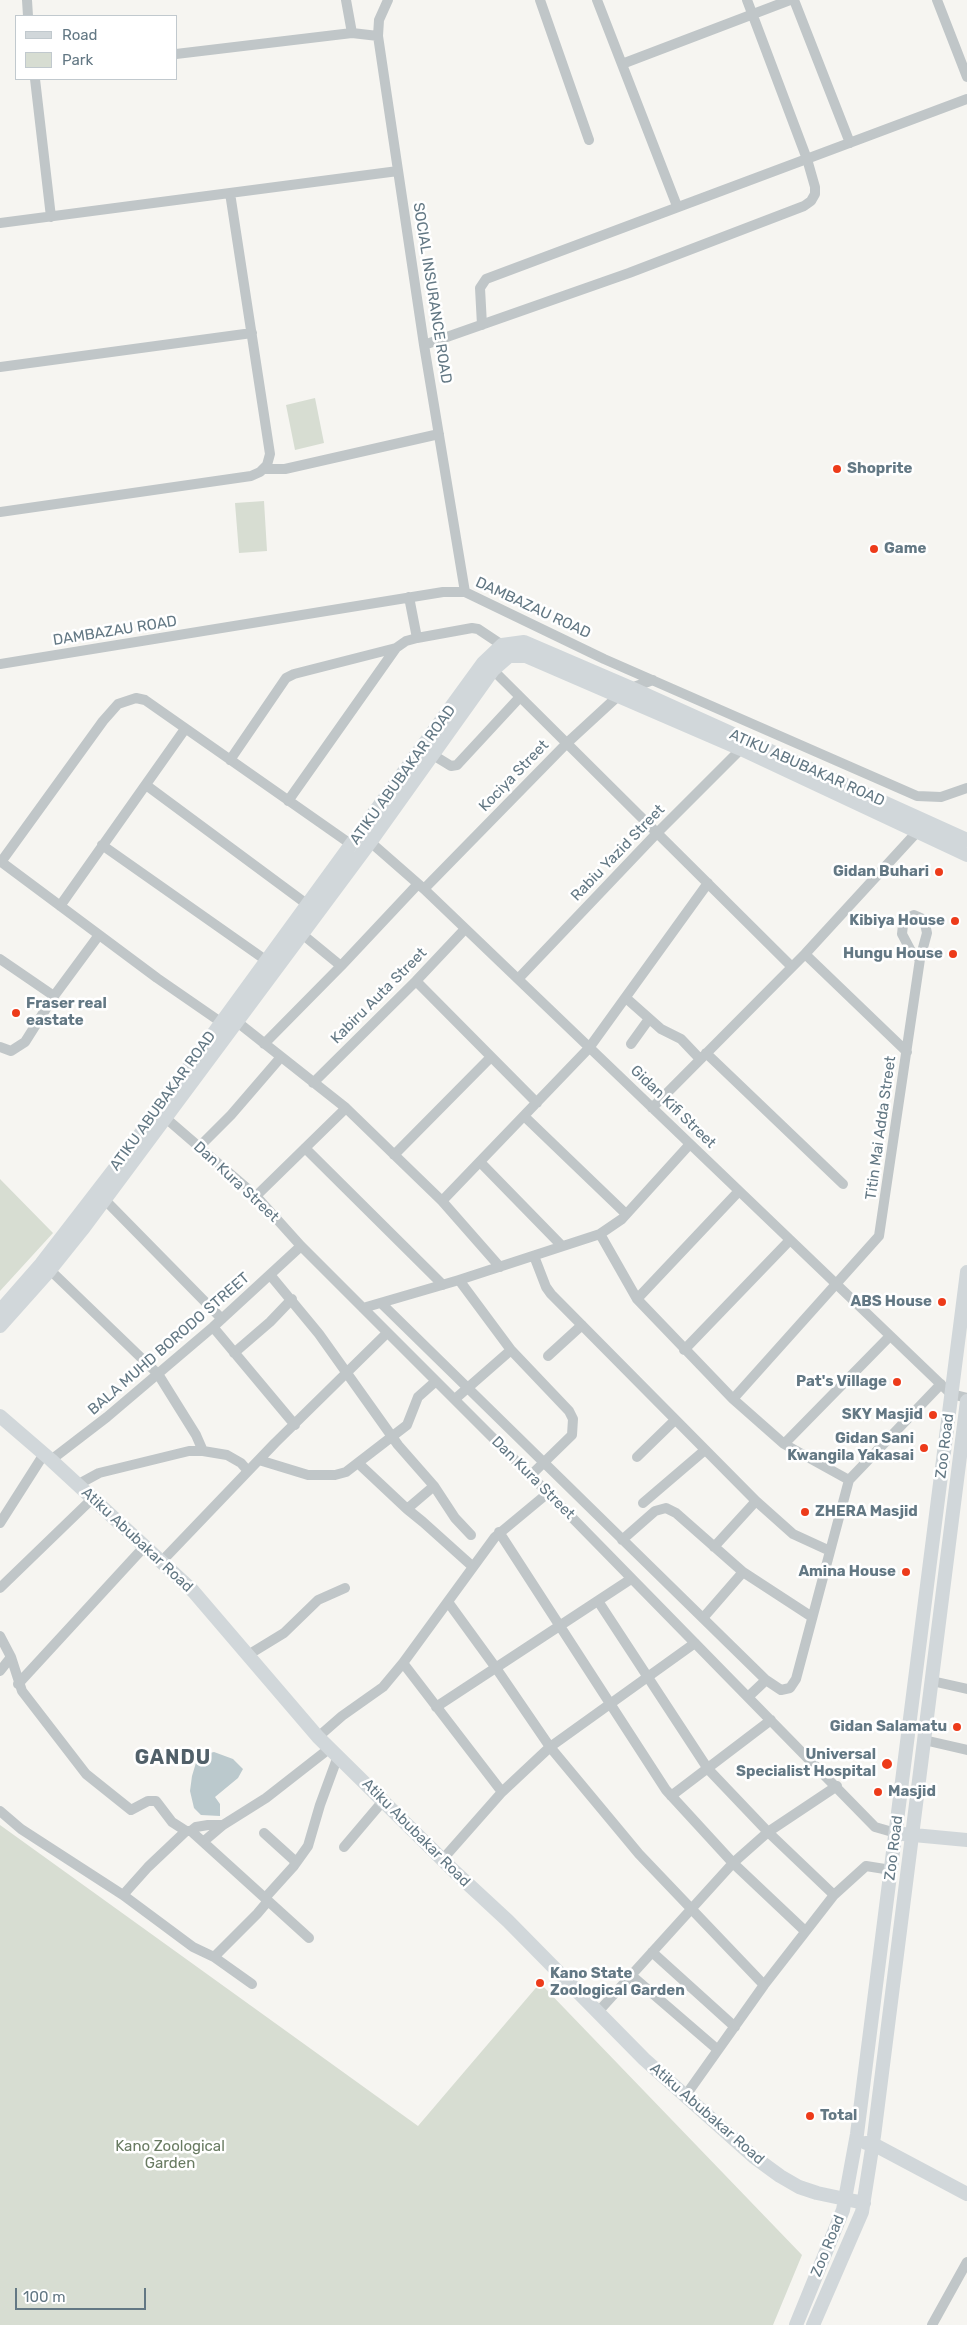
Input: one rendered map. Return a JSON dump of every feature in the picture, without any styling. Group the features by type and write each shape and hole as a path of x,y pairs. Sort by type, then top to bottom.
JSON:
{"street":[{"path":"27,0 28,15"},
{"path":"346,0 352,33"},
{"name":"SOCIAL INSURANCE ROAD","path":"388,0 379,20 378,36 424,345 465,592"},
{"path":"540,0 589,140"},
{"path":"597,0 677,206"},
{"path":"424,345 629,273 804,206 811,201 815,194 815,187 747,0"},
{"path":"622,64 790,0"},
{"path":"794,0 850,143"},
{"path":"937,0 967,77"},
{"path":"178,54 352,33 378,36"},
{"path":"36,80 51,217"},
{"path":"482,325 480,288 486,279 967,99"},
{"path":"0,224 398,171"},
{"path":"0,512 251,476 268,465 270,454 230,193"},
{"path":"0,368 252,333"},
{"path":"264,469 285,469 439,434"},
{"name":"DAMBAZAU ROAD","path":"0,664 409,597 443,592 465,592 653,680 917,796 940,797 967,788"},
{"path":"409,597 417,638"},
{"path":"230,760 286,678 294,674 396,648 417,638 472,628 484,632 502,645"},
{"name":"ATIKU ABUBAKAR ROAD","path":"0,1311 41,1264 161,1114 229,1024 267,962 308,905 361,840 483,663 502,645 524,642 631,688 967,840"},
{"path":"288,800 396,648"},
{"path":"229,1024 302,934 361,840 433,755 493,670 501,661 509,656 526,656 741,750 967,855"},
{"path":"493,670 791,966"},
{"name":"Kociya Street","path":"264,1044 567,743 617,697 631,688 653,680"},
{"path":"433,755 450,766 456,765 520,697"},
{"name":"Gidan Kifi Street","path":"1,861 94,733 118,704 130,699 141,698 288,800 361,840 421,887 941,1384 952,1394 967,1399"},
{"path":"60,906 185,729"},
{"name":"Rabiu Yazid Street","path":"518,979 657,833 741,750"},
{"path":"849,787 858,770"},
{"path":"146,785 308,905"},
{"path":"652,1108 805,954 917,832"},
{"path":"102,845 267,962"},
{"path":"1,861 99,935 229,1024 264,1044 346,1108 442,1201 500,1267"},
{"path":"442,1201 589,1048 708,883"},
{"name":"Kabiru Auta Street","path":"313,1083 416,981 465,929"},
{"path":"302,934 341,966"},
{"path":"0,1047 11,1051 25,1042 54,996 99,935"},
{"path":"805,954 908,1052"},
{"path":"0,959 54,996"},
{"name":"Titin Mai Adda Street","path":"733,1399 879,1236 882,1228 920,959"},
{"path":"416,981 537,1103"},
{"path":"626,998 666,1033 678,1037 703,1056 843,1184"},
{"path":"631,1044 649,1019"},
{"path":"199,1146 231,1115 281,1057"},
{"path":"394,1156 491,1057"},
{"path":"256,1196 346,1108"},
{"path":"0,1326 50,1270 105,1200 161,1114"},
{"name":"Dan Kura Street","path":"161,1114 256,1196 301,1246 531,1475 631,1579 837,1786 875,1828 896,1833 967,1840"},
{"path":"524,1116 626,1214"},
{"path":"363,1308 443,1285 600,1234 626,1214 690,1144"},
{"path":"305,1148 443,1285"},
{"path":"480,1162 562,1246"},
{"path":"637,1298 740,1192"},
{"path":"105,1200 222,1319"},
{"path":"600,1234 637,1298 684,1350 733,1399 784,1444 848,1480"},
{"path":"684,1350 790,1240"},
{"name":"BALA MUHD BORODO STREET","path":"0,1523 48,1457 107,1417 271,1276 301,1246"},
{"path":"534,1256 546,1287 756,1501 793,1534 830,1551"},
{"path":"50,1270 158,1374 196,1435 203,1451"},
{"name":"Zoo Road","path":"796,2325 846,2201 856,2142 967,1272"},
{"path":"271,1276 292,1299 348,1373 392,1436 434,1486 456,1518 471,1535"},
{"path":"459,1280 511,1350 569,1411 572,1418 572,1435 531,1475"},
{"path":"234,1353 270,1322 292,1299"},
{"path":"381,1303 469,1387 766,1680 781,1690 790,1688 796,1679 848,1480 941,1384"},
{"path":"548,1356 582,1325"},
{"path":"213,1327 295,1425"},
{"path":"162,1561 248,1471 387,1333"},
{"path":"784,1444 890,1336"},
{"path":"455,1399 511,1350"},
{"path":"259,1460 308,1475 341,1474 358,1464 408,1423 418,1397 436,1381"},
{"name":"Zoo Road","path":"813,2325 859,2220 864,2203 967,1399"},
{"name":"Atiku Abubakar Road","path":"0,1416 162,1561 209,1608 318,1737 442,1860 508,1921 644,2059 754,2157 780,2176 799,2188 846,2201 864,2203"},
{"path":"636,1457 675,1420"},
{"path":"643,1503 705,1450"},
{"path":"77,1485 99,1473 189,1451 227,1455 241,1463 248,1471"},
{"path":"358,1464 472,1566"},
{"path":"407,1509 434,1486"},
{"path":"318,1737 342,1716 378,1692 403,1663 472,1566 499,1532 548,1493"},
{"path":"0,1588 92,1499"},
{"path":"714,1547 756,1501"},
{"path":"622,1540 655,1511 666,1508 676,1513 743,1572 812,1617"},
{"path":"499,1532 670,1796 733,1863 805,1930"},
{"path":"18,1684 145,1546"},
{"path":"702,1618 743,1572"},
{"path":"436,1707 631,1579"},
{"path":"248,1655 284,1632 318,1600 345,1588"},
{"path":"598,1601 708,1769 768,1832 834,1895"},
{"path":"448,1602 550,1747 627,1840 764,1985"},
{"path":"0,1636 11,1657 18,1684 31,1705 47,1722 86,1774 106,1792 131,1810 148,1802 156,1801 172,1822 203,1842 310,1938"},
{"path":"442,1860 502,1792 550,1747 610,1706 695,1643"},
{"path":"0,1671 11,1657"},
{"path":"403,1663 502,1792"},
{"path":"748,1697 766,1680"},
{"path":"932,1681 967,1689"},
{"path":"670,1796 771,1720"},
{"path":"924,1740 967,1750"},
{"path":"203,1842 223,1825 334,1752"},
{"path":"214,1957 257,1914 266,1899 308,1846 334,1752"},
{"path":"597,2013 733,1863 768,1832 837,1786"},
{"path":"344,1847 383,1802"},
{"path":"0,1811 21,1828 123,1895 193,1946 214,1957 252,1984"},
{"path":"123,1895 148,1867 188,1831 196,1827 223,1825"},
{"path":"264,1833 296,1862"},
{"path":"686,2095 764,1985 834,1895 866,1866 891,1870"},
{"path":"652,1952 735,2027"},
{"path":"632,1975 718,2050"},
{"path":"856,2142 873,2144 967,2194"},
{"path":"932,2325 967,2262"}],"green space":[{"path":"315,398 324,443 295,450 286,405"},
{"path":"264,501 267,551 239,553 235,503"},
{"path":"0,1179 53,1233 0,1291"},
{"name":"Kano Zoological Garden","path":"0,1825 418,2126 540,1983 802,2255 773,2325 0,2325"}],"shaded area":[{"path":"214,1752 233,1759 243,1769 238,1778 215,1797 220,1804 220,1816 201,1815 194,1808 190,1791 192,1776 198,1756"}],"place":[{"name":"Shoprite","path":"837,469"},
{"name":"Game","path":"874,549"},
{"name":"Gidan Buhari","path":"939,872"},
{"name":"Kibiya House","path":"955,921"},
{"name":"Hungu House","path":"953,954"},
{"name":"Fraser real eastate","path":"16,1013"},
{"name":"ABS House","path":"942,1302"},
{"name":"Pat's Village","path":"897,1382"},
{"name":"SKY Masjid","path":"933,1415"},
{"name":"Gidan Sani Kwangila Yakasai","path":"924,1448"},
{"name":"ZHERA Masjid","path":"805,1512"},
{"name":"Amina House","path":"906,1572"},
{"name":"Gidan Salamatu","path":"957,1727"},
{"name":"Universal Specialist Hospital","path":"887,1764"},
{"name":"Masjid","path":"878,1792"},
{"name":"Kano State Zoological Garden","path":"540,1983"},
{"name":"Total","path":"810,2116"}],"district":[{"name":"GANDU","path":"173,1758"}]}
